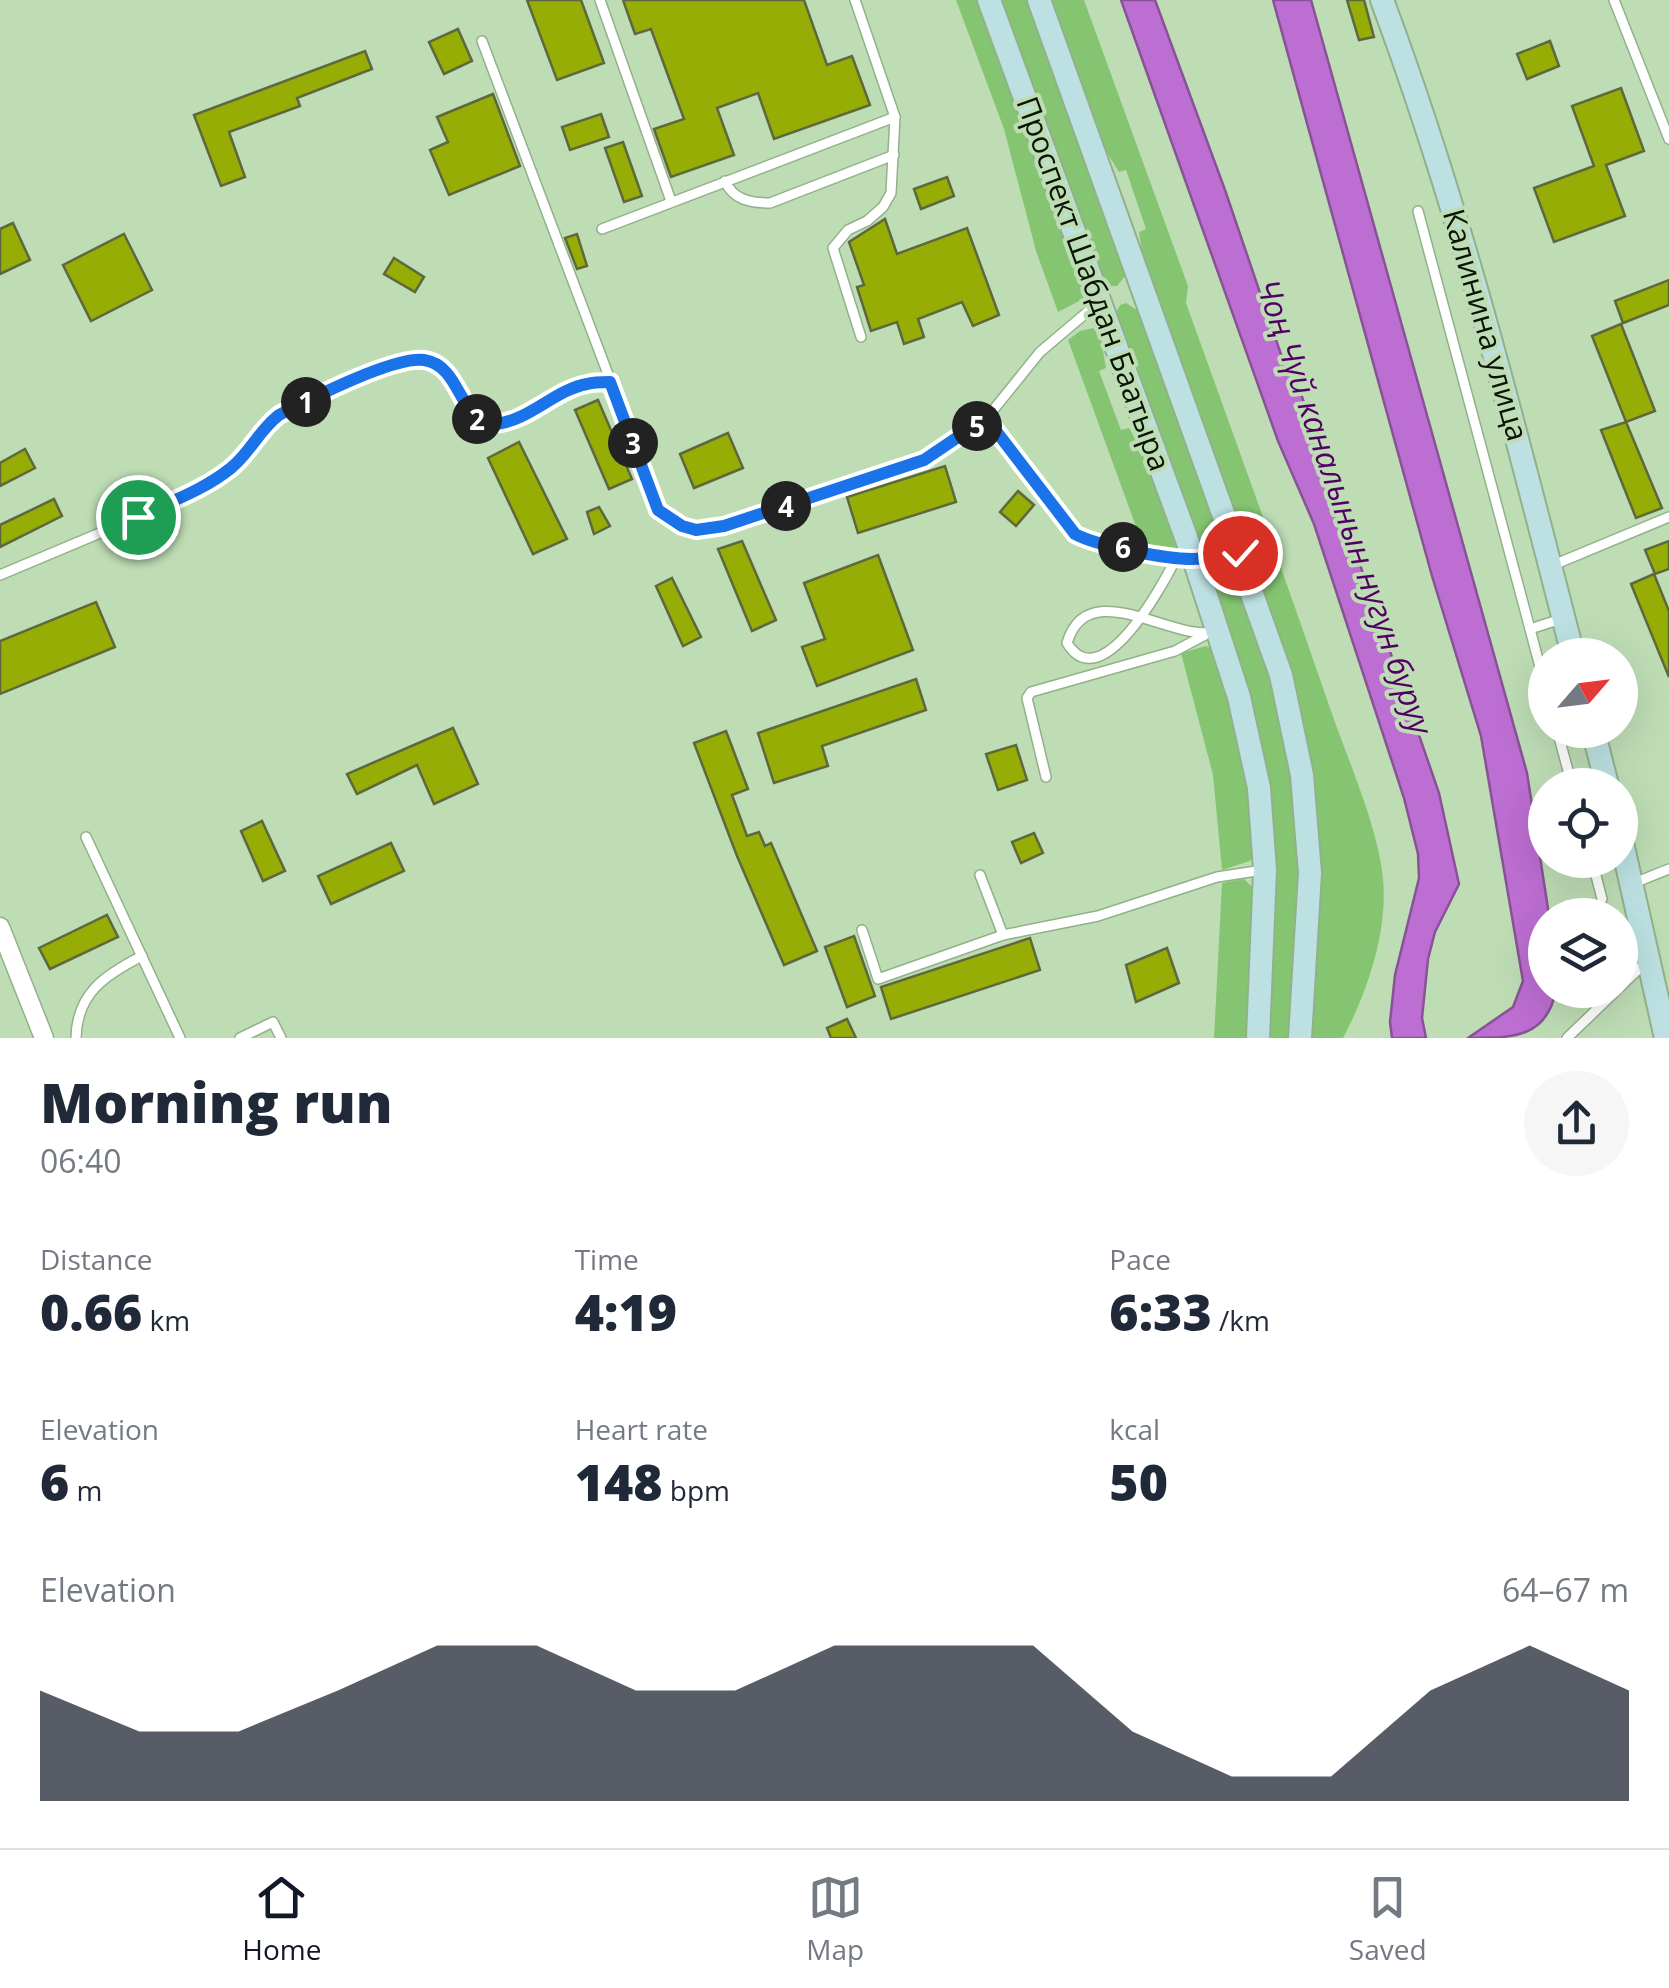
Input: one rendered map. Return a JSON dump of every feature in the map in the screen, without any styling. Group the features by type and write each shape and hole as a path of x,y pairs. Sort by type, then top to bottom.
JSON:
{"main road":[{"name":"Проспект Шабдан Баатыра","path":"989,0 1251,744 1266,870 1258,1038"},
{"name":"Проспект Шабдан Баатыра","path":"1039,0 1281,674 1302,775 1310,872 1300,1038"},
{"name":"Калинина улица","path":"1382,0 1411,76 1478,289 1569,638"},
{"path":"1098,303 1141,287"},
{"path":"1185,559 1240,553"},
{"path":"1630,878 1666,1038"}],"street":[{"path":"0,927 44,1038"}],"lane":[{"path":"600,0 671,201"},
{"path":"854,0 895,117 891,193 883,208 848,230 833,248 861,337"},
{"path":"1614,0 1669,139"},
{"path":"482,40 658,510 682,526 696,530 724,526 924,460 986,418 1040,352 1098,303"},
{"path":"1658,111 1669,119"},
{"path":"602,229 895,117"},
{"path":"724,181 729,191 740,198 770,203 894,155"},
{"path":"1418,211 1532,638"},
{"path":"0,575 211,482 242,458 263,427 279,415 397,364 426,360 438,365 448,373 476,418 486,424 515,418 575,388 610,382"},
{"path":"986,418 1075,534 1095,542 1185,559 1143,616 1114,648 1093,656 1074,654 1066,643 1071,630 1094,614 1143,616 1212,633"},
{"path":"1550,566 1669,517"},
{"path":"1530,629 1564,619"},
{"path":"1046,777 1027,698 1030,692 1175,651 1212,633"},
{"path":"86,837 180,1038"},
{"path":"1631,884 1669,869"},
{"path":"862,930 878,979 1003,935 1098,916 1218,877 1266,870"},
{"path":"980,875 1003,935"},
{"path":"76,1038 80,1010 98,982 142,956"},
{"path":"1638,970 1648,960"},
{"path":"1567,1038 1599,1008"},
{"path":"240,1038 273,1022 281,1038"}],"green space":[{"path":"956,0 979,0 1086,293 1085,298 1058,312 1036,251 1004,129"},
{"path":"1001,0 1029,0 1126,275 1117,286 1103,286"},
{"path":"1051,0 1084,0 1188,286 1186,303 1375,837 1384,898 1379,940 1368,981 1343,1038 1311,1038 1321,863 1311,775 1288,662 1145,270 1139,232 1146,229 1126,170 1119,172 1104,148"},
{"path":"1126,303 1140,312 1222,539 1207,550 1198,543 1115,314"},
{"path":"1093,328 1100,334 1106,368 1099,371 1121,430 1129,428 1143,452 1176,548 1142,543 1068,340"},
{"path":"1224,569 1234,573 1266,671 1284,737 1295,804 1300,889 1291,1038 1268,1038 1266,1032 1275,913 1274,842 1266,776 1252,711 1214,583 1215,573"},
{"path":"1206,646 1214,650 1235,726 1254,855 1250,861 1222,870 1213,775 1181,653"},
{"path":"1244,879 1254,889 1248,1038 1214,1038 1222,883"}],"shaded area":[{"path":"1121,0 1155,0 1286,369 1300,391 1439,793 1459,884 1435,932 1428,959 1422,1018 1426,1038 1392,1038 1390,1022 1395,975 1419,878 1418,854 1404,798 1314,524 1278,441"},
{"path":"1273,0 1311,0 1527,773 1528,878 1543,878 1546,898 1528,898 1528,1008 1550,1008 1536,1026 1513,1035 1468,1038 1513,1007 1523,981 1481,736 1432,576"}],"building":[{"path":"527,0 581,0 604,63 557,80"},
{"path":"623,0 804,0 827,65 852,56 870,105 774,139 758,93 717,108 734,155 671,177 654,129 684,119 651,29 635,34"},
{"path":"1347,0 1364,0 1374,37 1359,40"},
{"path":"458,29 472,61 444,74 429,42"},
{"path":"1550,41 1559,66 1527,79 1517,54"},
{"path":"365,51 372,69 297,98 300,106 229,132 245,177 221,186 194,115"},
{"path":"1621,88 1644,151 1606,165 1625,216 1554,242 1534,188 1594,166 1572,106"},
{"path":"493,94 520,166 449,195 430,150 448,142 437,117"},
{"path":"601,114 609,137 570,150 562,127"},
{"path":"623,142 642,196 624,202 605,148"},
{"path":"947,177 954,196 921,209 914,189"},
{"path":"885,219 897,254 967,228 999,315 973,326 962,302 918,319 924,337 904,344 897,322 871,331 857,287 864,285 849,242"},
{"path":"13,223 30,260 0,274 0,229"},
{"path":"124,234 152,290 91,321 63,265"},
{"path":"577,234 587,266 577,269 565,238"},
{"path":"394,258 424,277 415,292 384,274"},
{"path":"1669,280 1669,305 1623,323 1615,301"},
{"path":"1621,324 1655,411 1626,422 1592,336"},
{"path":"598,400 632,479 609,489 575,410"},
{"path":"1626,422 1662,508 1636,518 1601,430"},
{"path":"728,433 743,468 694,488 680,454"},
{"path":"519,442 567,539 533,554 488,458"},
{"path":"25,449 35,468 0,486 0,463"},
{"path":"945,466 956,502 858,533 847,497"},
{"path":"1018,491 1034,505 1016,526 1000,512"},
{"path":"54,499 62,516 0,547 0,525"},
{"path":"599,507 610,526 594,534 587,512"},
{"path":"742,541 776,620 752,631 718,549"},
{"path":"1669,541 1669,569 1655,574 1645,550"},
{"path":"878,555 913,650 817,686 802,647 825,639 804,583"},
{"path":"1654,574 1669,611 1669,677 1631,584"},
{"path":"672,578 701,637 683,646 656,586"},
{"path":"96,602 115,647 0,694 0,641"},
{"path":"916,679 926,710 822,746 828,766 774,783 758,733"},
{"path":"453,728 478,784 434,804 417,765 357,794 347,774"},
{"path":"726,731 748,789 732,795 747,836 759,832 765,846 771,843 817,951 784,965 694,743"},
{"path":"1016,745 1027,780 998,790 986,754"},
{"path":"262,821 285,871 263,881 241,831"},
{"path":"1034,833 1043,853 1021,863 1012,842"},
{"path":"391,843 404,871 331,904 318,876"},
{"path":"107,915 118,937 50,969 39,948"},
{"path":"854,936 875,996 847,1007 825,947"},
{"path":"1030,938 1040,970 891,1019 881,987"},
{"path":"1167,948 1179,983 1136,1002 1126,965"},
{"path":"847,1019 856,1038 831,1038 827,1028"}],"route":[{"path":"138,517 228,471 263,427 279,415 397,364 426,360 448,373 467,406 486,424 515,418 588,383 610,382 658,510 696,530 724,526 924,460 986,418 1067,528 1084,539 1176,558 1240,553"}],"water label":[{"name":"Чоң Чүй каналынын нугун буруу","path":"1344,507"}]}
